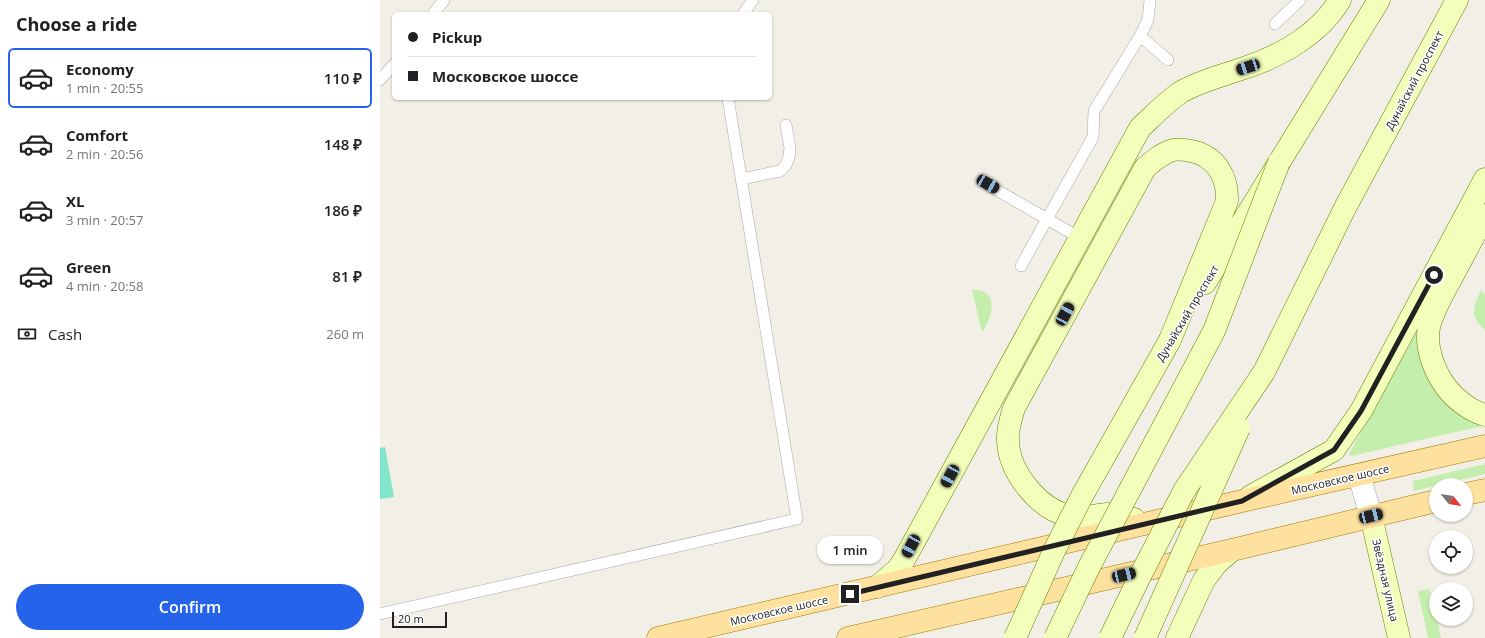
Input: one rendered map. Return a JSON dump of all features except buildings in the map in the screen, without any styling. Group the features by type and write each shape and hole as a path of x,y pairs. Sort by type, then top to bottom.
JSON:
{"main road":[{"path":"877,587 893,575 904,560 1140,128 1160,108 1181,92 1207,80 1277,56 1321,25 1340,0"},
{"name":"Дунайский проспект","path":"1015,638 1054,551 1082,496 1170,340 1378,0"},
{"name":"Дунайский проспект","path":"1145,638 1264,372 1346,206 1457,0"},
{"path":"1152,523 1108,514 1071,517 1054,510 1040,500 1020,477 1011,459 1008,440 1014,408 1144,168 1158,156 1173,150 1184,150 1197,152 1206,156 1216,164 1223,174 1226,183 1227,201 1170,340"},
{"path":"1055,638 1090,567 1214,331 1279,162"},
{"path":"1242,501 1334,450 1361,411 1485,180"},
{"path":"1485,215 1440,298 1429,327 1428,342 1430,356 1436,371 1452,396 1465,405 1485,415"},
{"path":"1110,638 1184,491 1264,372"},
{"name":"Московское шоссе","path":"658,638 1242,501 1485,446"},
{"path":"1473,493 1485,490"},
{"path":"848,638 1232,550 1429,503"},
{"name":"Звёздная улица","path":"1371,516 1399,638"},
{"path":"1177,638 1204,580 1217,563 1232,550"}],"street":[{"name":"Звёздная улица","path":"1359,475 1371,516"}],"lane":[{"path":"435,12 444,0"},
{"path":"744,12 753,0"},
{"path":"1021,266 1093,137 1094,110 1140,36 1148,20 1150,0"},
{"path":"1276,24 1300,0"},
{"path":"1140,36 1168,60"},
{"path":"380,80 392,66"},
{"path":"380,614 797,520 728,100"},
{"path":"741,179 780,171 786,165 790,148 786,125"},
{"path":"988,184 1080,238"}],"green space":[{"path":"972,290 981,291 987,294 992,305 989,319 982,332"},
{"path":"1481,290 1485,294 1485,331 1477,320 1474,312 1474,307"},
{"path":"1426,315 1425,322 1470,419 1482,426 1351,456 1349,454"},
{"path":"385,447 394,497 380,499 380,448"},
{"path":"1485,464 1485,474 1468,478 1429,478 1429,487 1414,491 1413,481"},
{"path":"1429,589 1429,626 1438,626 1441,638 1428,638 1418,591"}],"route":[{"path":"850,594 1202,512 1242,501 1325,456 1334,450 1361,411 1434,275"}]}
